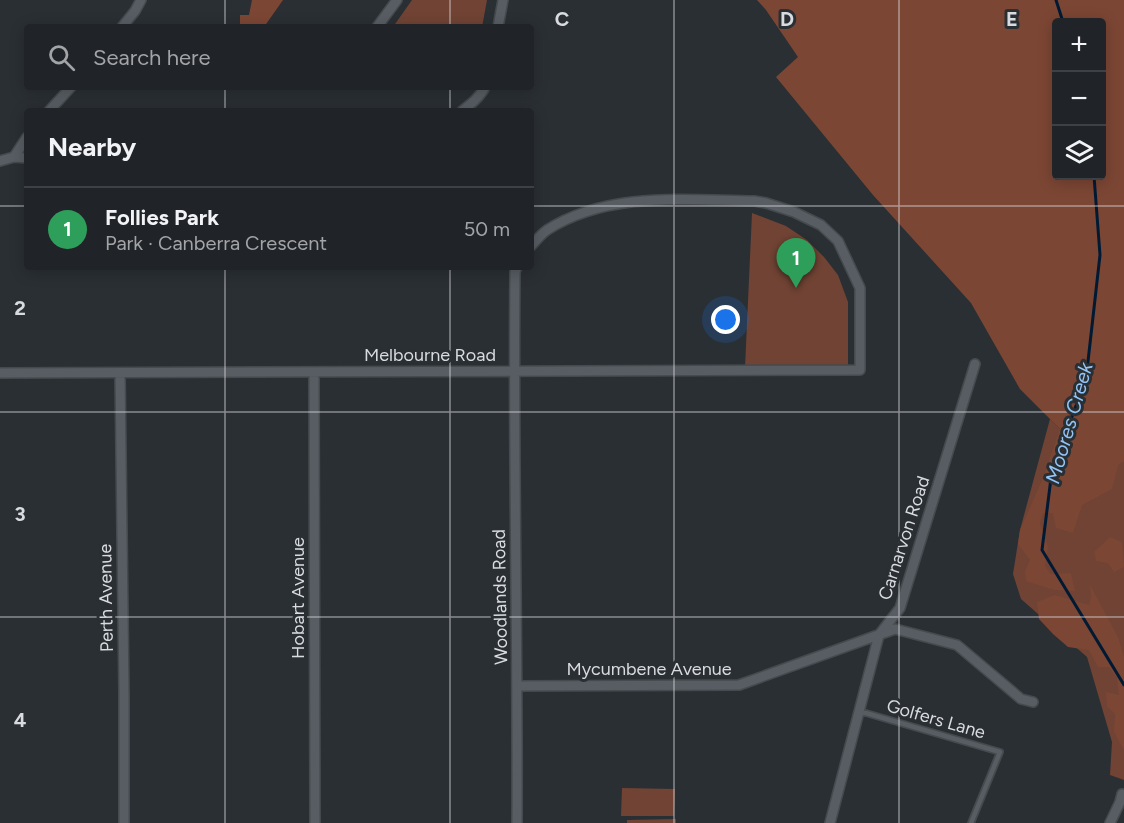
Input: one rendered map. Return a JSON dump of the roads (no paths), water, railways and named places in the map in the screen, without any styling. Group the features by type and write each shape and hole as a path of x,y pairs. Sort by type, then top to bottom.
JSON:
{"street":[{"path":"124,24 141,0"},
{"path":"379,24 397,0"},
{"path":"498,24 502,0"},
{"path":"52,108 68,90"},
{"path":"466,108 484,90"},
{"path":"14,158 24,142"},
{"path":"0,161 24,158"},
{"name":"Melbourne Road","path":"0,373 860,370 860,288 838,241 821,225 794,212 766,202 754,201 655,200 622,203 577,215 545,231 534,243"},
{"name":"Woodlands Road","path":"516,270 514,371 518,686 517,823"},
{"name":"Carnarvon Road","path":"830,823 879,635 900,608 975,364"},
{"name":"Perth Avenue","path":"120,373 124,823"},
{"name":"Hobart Avenue","path":"314,373 315,823"},
{"name":"Mycumbene Avenue","path":"518,686 739,685 895,629 957,645 1021,699 1033,702"},
{"path":"1110,823 1122,794"}],"lane":[{"name":"Golfers Lane","path":"860,713 1000,752 971,823"}],"waterway":[{"name":"Moores Creek","path":"1056,0 1062,18"},
{"name":"Moores Creek","path":"1094,180 1100,255 1086,379 1052,470 1042,550 1124,685"}],"place":[{"name":"Follies Park","path":"796,288"}]}
